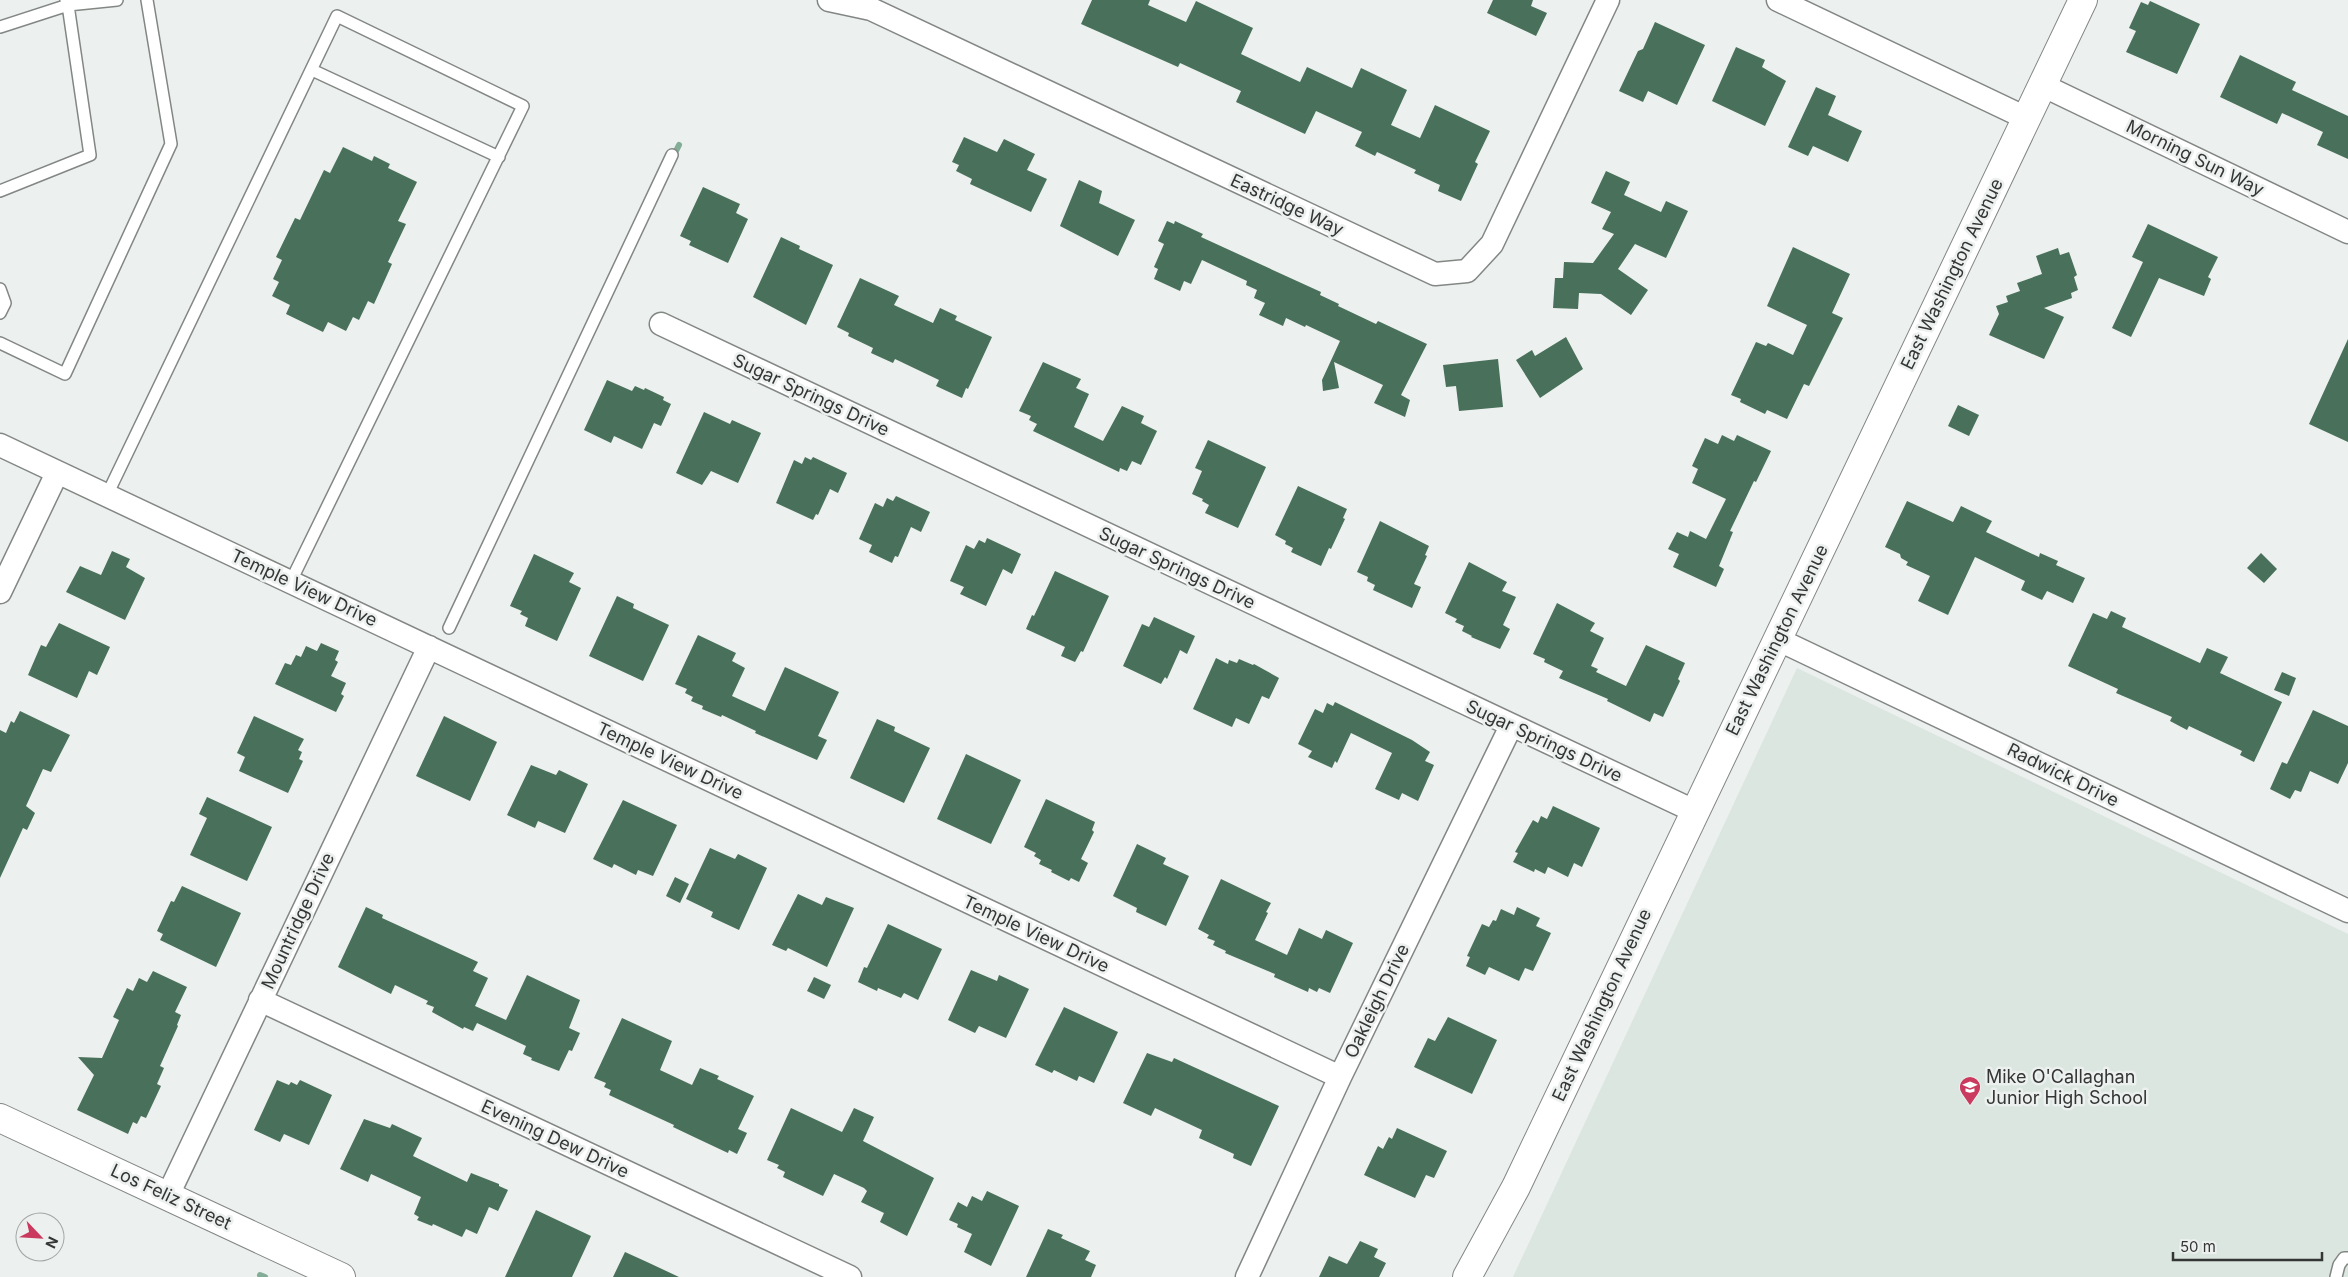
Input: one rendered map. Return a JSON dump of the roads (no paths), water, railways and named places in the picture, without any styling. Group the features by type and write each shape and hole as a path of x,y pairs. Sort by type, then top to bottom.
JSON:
{"street":[{"name":"Eastridge Way","path":"829,0 871,9 1435,274 1467,271 1492,244 1608,0"},
{"path":"1778,0 2026,118"},
{"name":"East Washington Avenue","path":"1467,1277 1516,1187 2083,0"},
{"name":"Morning Sun Way","path":"2042,85 2348,232"},
{"name":"Sugar Springs Drive","path":"661,324 1510,726 1694,811"},
{"name":"Temple View Drive","path":"0,445 1340,1077"},
{"path":"0,592 57,473"},
{"name":"Radwick Drive","path":"1778,639 2348,911"},
{"name":"Mountridge Drive","path":"168,1195 429,647"},
{"name":"Oakleigh Drive","path":"1247,1277 1340,1077 1510,726"},
{"name":"Evening Dew Drive","path":"260,1000 850,1277"},
{"name":"Los Feliz Street","path":"0,1118 341,1277"}],"lane":[{"path":"0,27 67,2 117,0"},
{"path":"0,343 65,374 171,144 147,0"},
{"path":"0,191 90,155 67,2"},
{"path":"106,495 337,16 523,106 291,581"},
{"path":"312,70 498,157"},
{"path":"449,628 672,155"},
{"path":"0,288 5,303 0,313"},
{"path":"2336,1277 2338,1265 2344,1258 2348,1258"}],"waterway":[{"path":"673,157 679,145"},
{"path":"260,1275 265,1277"}],"place":[{"name":"Mike O'Callaghan Junior High School","path":"1970,1106"}]}
